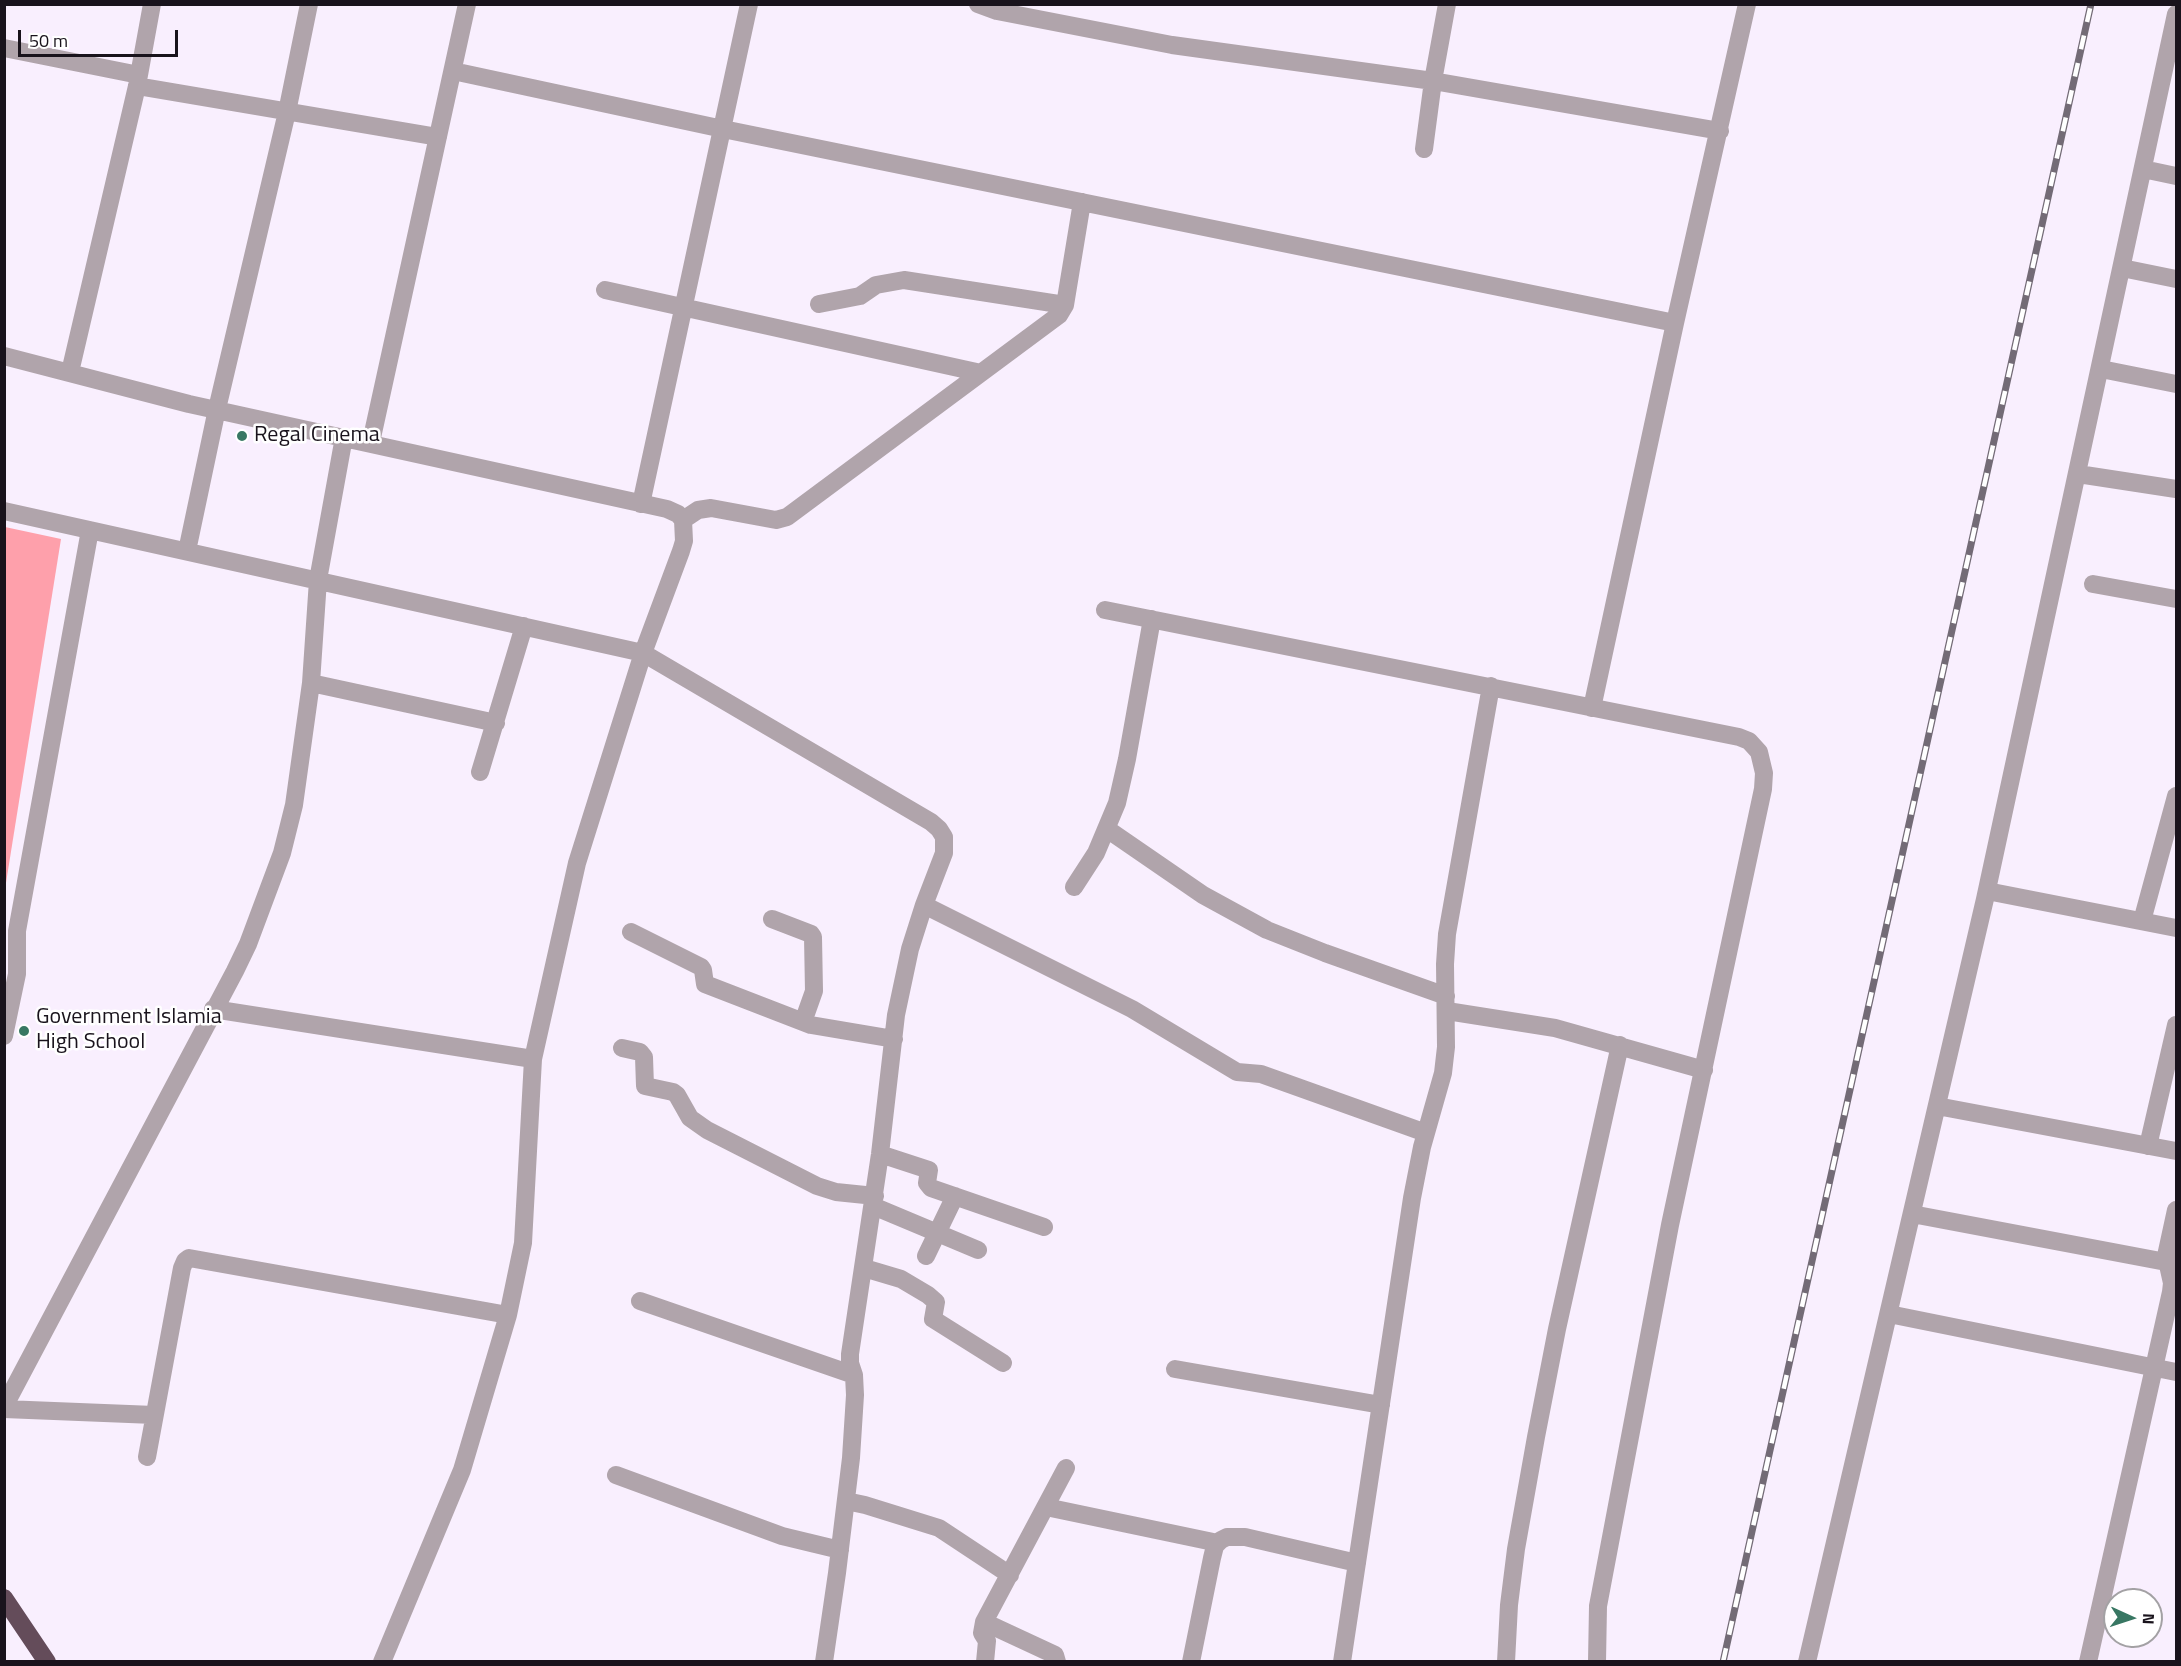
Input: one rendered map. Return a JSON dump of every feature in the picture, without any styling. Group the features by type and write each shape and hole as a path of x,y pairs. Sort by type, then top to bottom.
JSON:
{"highway":[{"path":"4,1598 47,1662"}],"street":[{"path":"70,372 138,80 152,4"},
{"path":"188,551 217,409 287,112 309,4"},
{"path":"371,442 467,4"},
{"path":"641,504 749,4"},
{"path":"978,4 997,11 1172,45 1433,81 1720,131"},
{"path":"1424,149 1433,81 1448,4"},
{"path":"1592,708 1747,4"},
{"path":"1807,1662 1987,891 2079,474 2143,169 2172,59 2176,14"},
{"path":"4,48 287,112 438,137"},
{"path":"453,71 723,129 1675,323"},
{"path":"2143,169 2176,176"},
{"path":"683,520 698,510 711,508 776,520 787,517 1059,315 1065,305 1082,202"},
{"path":"2122,268 2176,279"},
{"path":"819,304 860,296 876,285 904,280 1065,305"},
{"path":"605,290 981,373"},
{"path":"4,356 189,404 667,508 683,520 684,542 643,653 577,863 533,1059 524,1243 508,1315 462,1470 382,1662"},
{"path":"2101,369 2176,384"},
{"path":"154,1415 4,1408 248,944 282,853 294,805 311,683 318,580 344,437"},
{"path":"2079,474 2176,489"},
{"path":"4,511 643,653 931,822 944,837 944,853 910,949 896,1015 874,1201 850,1354 855,1395 851,1458 824,1662"},
{"path":"4,1036 17,974 17,931 90,530"},
{"path":"2093,584 2176,599"},
{"path":"1105,610 1739,737 1754,746 1763,761 1763,789 1670,1225 1598,1606 1585,1662"},
{"path":"1074,887 1096,853 1122,785 1152,619"},
{"path":"480,772 524,626"},
{"path":"311,683 496,723"},
{"path":"1342,1662 1412,1198 1426,1133 1443,1073 1446,944 1491,686"},
{"path":"2142,921 2176,796"},
{"path":"1107,829 1203,895 1257,924 1446,1003 1555,1028 1704,1070"},
{"path":"1987,891 2176,928"},
{"path":"924,905 1132,1009 1237,1072 1261,1074 1426,1133"},
{"path":"772,920 811,934 813,937 814,991 803,1022"},
{"path":"631,933 701,967 705,984 803,1022 828,1029 894,1039"},
{"path":"213,1009 533,1059"},
{"path":"2148,1146 2176,1025"},
{"path":"1506,1662 1509,1605 1516,1550 1536,1437 1559,1318 1620,1045"},
{"path":"622,1048 640,1052 644,1057 645,1086 673,1092 690,1118 707,1130 811,1184 874,1201 937,1233 978,1250"},
{"path":"1937,1106 2176,1151"},
{"path":"880,1154 930,1170 927,1183 929,1187 1044,1227"},
{"path":"926,1256 955,1196"},
{"path":"2088,1662 2172,1283 2166,1256 2176,1210"},
{"path":"1912,1214 2166,1262"},
{"path":"147,1457 182,1268 189,1258 508,1315"},
{"path":"864,1268 901,1279 934,1299 936,1302 933,1319 1003,1363"},
{"path":"640,1300 854,1375"},
{"path":"1889,1314 2176,1372"},
{"path":"1175,1369 1381,1405"},
{"path":"985,1662 987,1641 981,1633 984,1622 1066,1468"},
{"path":"616,1475 782,1536 840,1550"},
{"path":"846,1501 939,1528 1010,1575"},
{"path":"1046,1507 1218,1543"},
{"path":"1191,1662 1212,1558 1218,1543 1227,1537 1245,1536 1357,1563"},
{"path":"1597,1662 1598,1606"},
{"path":"984,1622 1054,1655 1057,1662"}],"shaded area":[{"path":"4,527 61,539 5,889"}],"railway":[{"path":"1723,1662 2091,4"}],"place":[{"name":"Regal Cinema","path":"242,436"},
{"name":"Government Islamia High School","path":"24,1031"}]}
